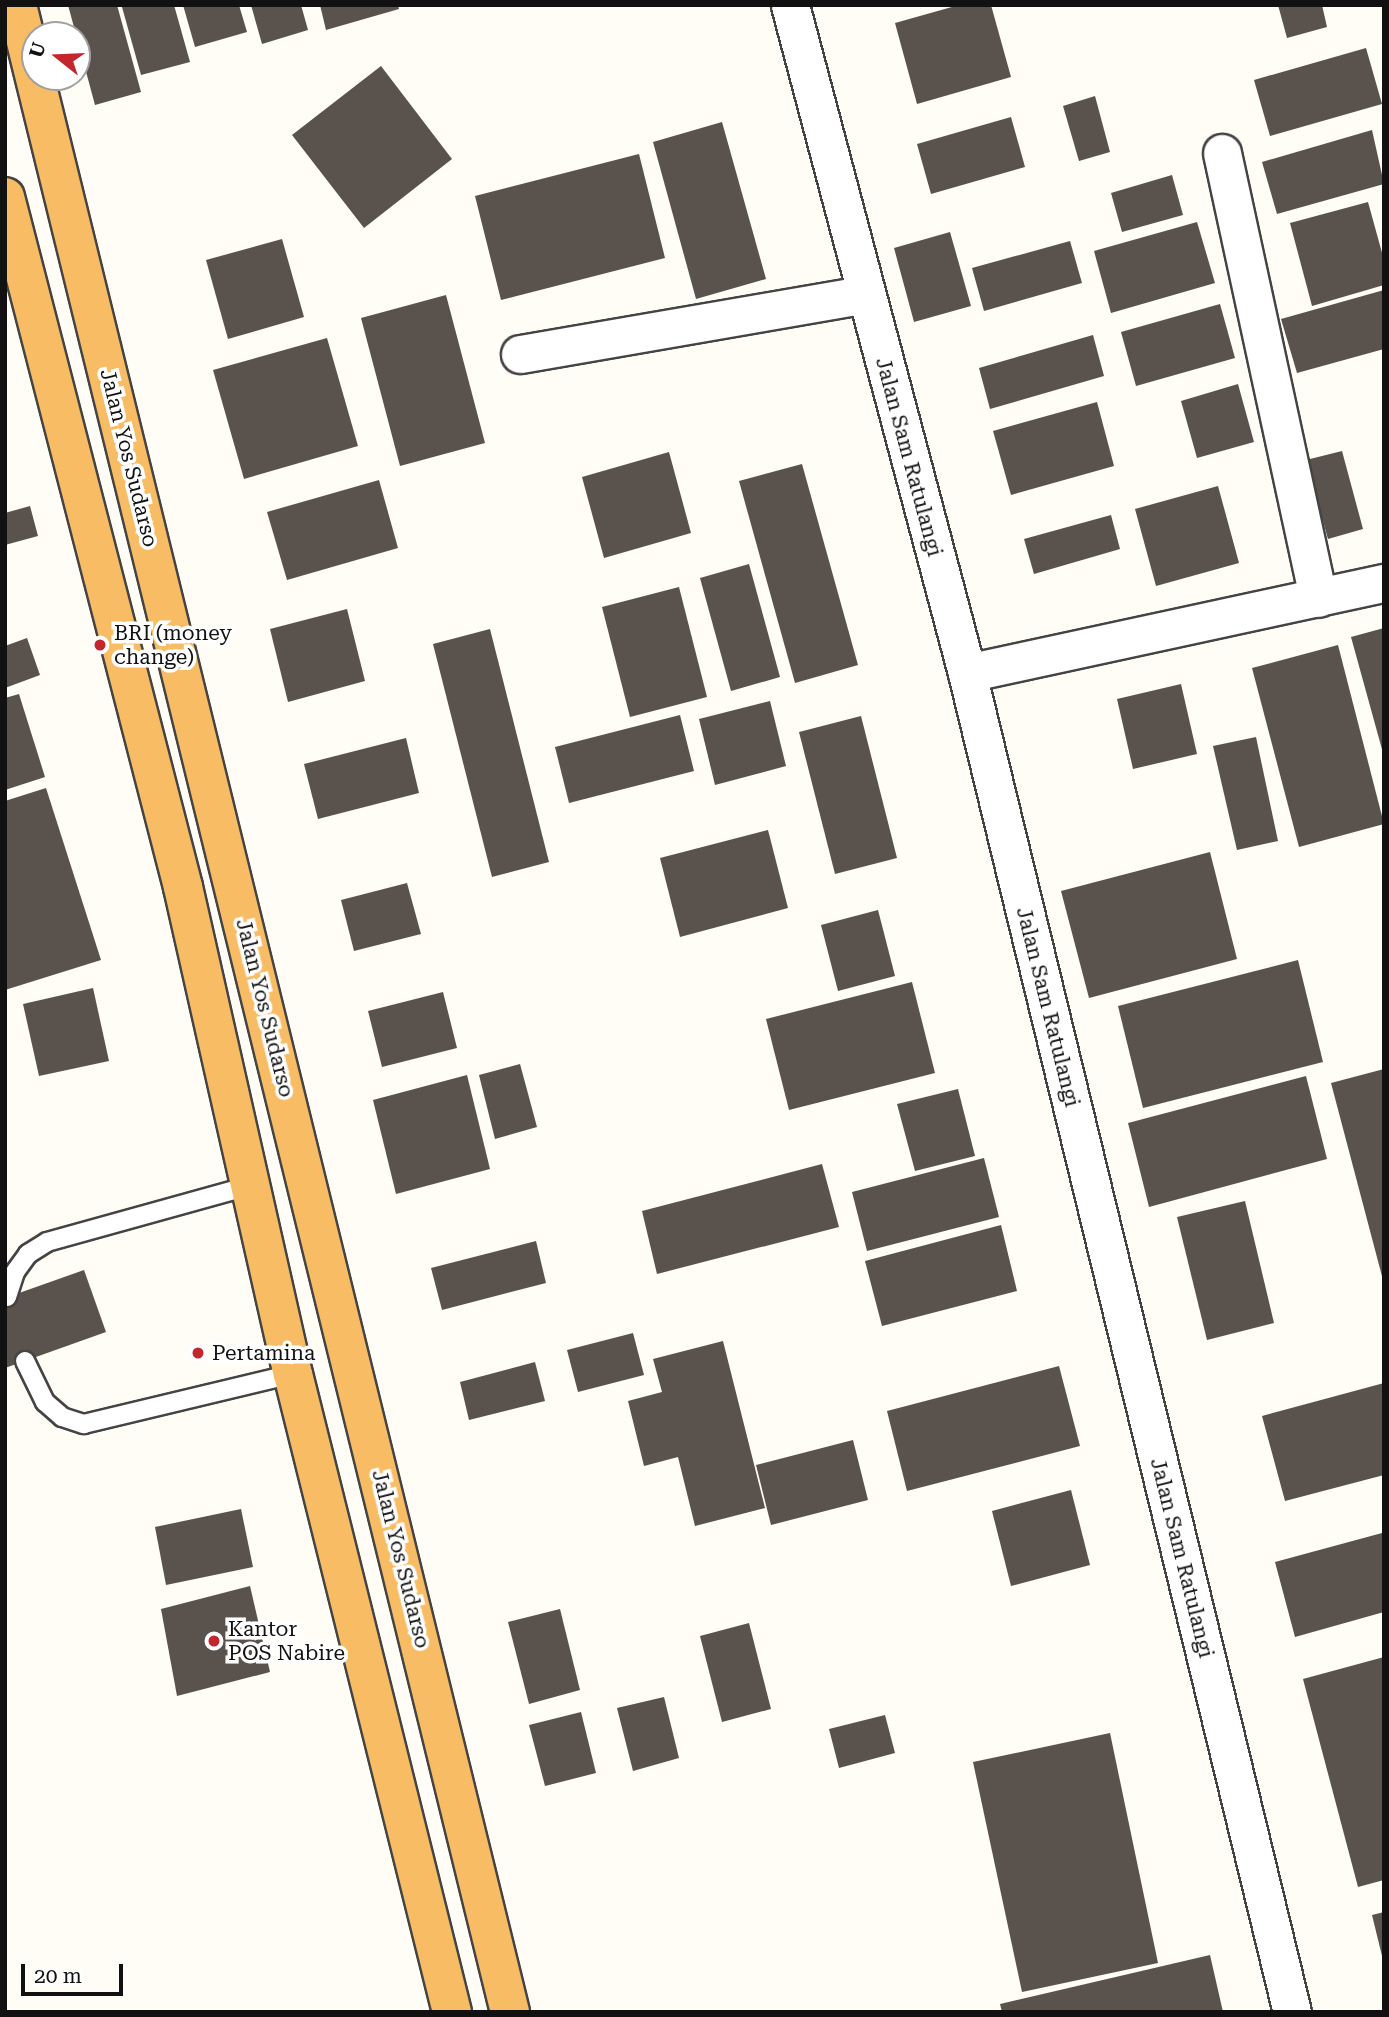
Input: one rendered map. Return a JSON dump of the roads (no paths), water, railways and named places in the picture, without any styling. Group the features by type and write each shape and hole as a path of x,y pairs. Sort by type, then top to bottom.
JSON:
{"highway":[{"name":"Jalan Yos Sudarso","path":"17,5 510,2012"},
{"path":"5,197 183,887 293,1374 452,2012"},
{"path":"391,1771 448,1754"}],"street":[{"name":"Jalan Sam Ratulangi","path":"790,5 967,673 1293,2012"},
{"path":"1222,153 1318,598"},
{"path":"520,354 866,294"},
{"path":"967,673 1384,583"}],"lane":[{"path":"7,1297 15,1272 28,1254 47,1242 252,1185"},
{"path":"25,1361 45,1402 62,1418 84,1423 293,1374"}],"place":[{"name":"BRI (money change)","path":"100,645"},
{"name":"Pertamina","path":"198,1353"},
{"name":"Kantor POS Nabire","path":"214,1641"}]}
